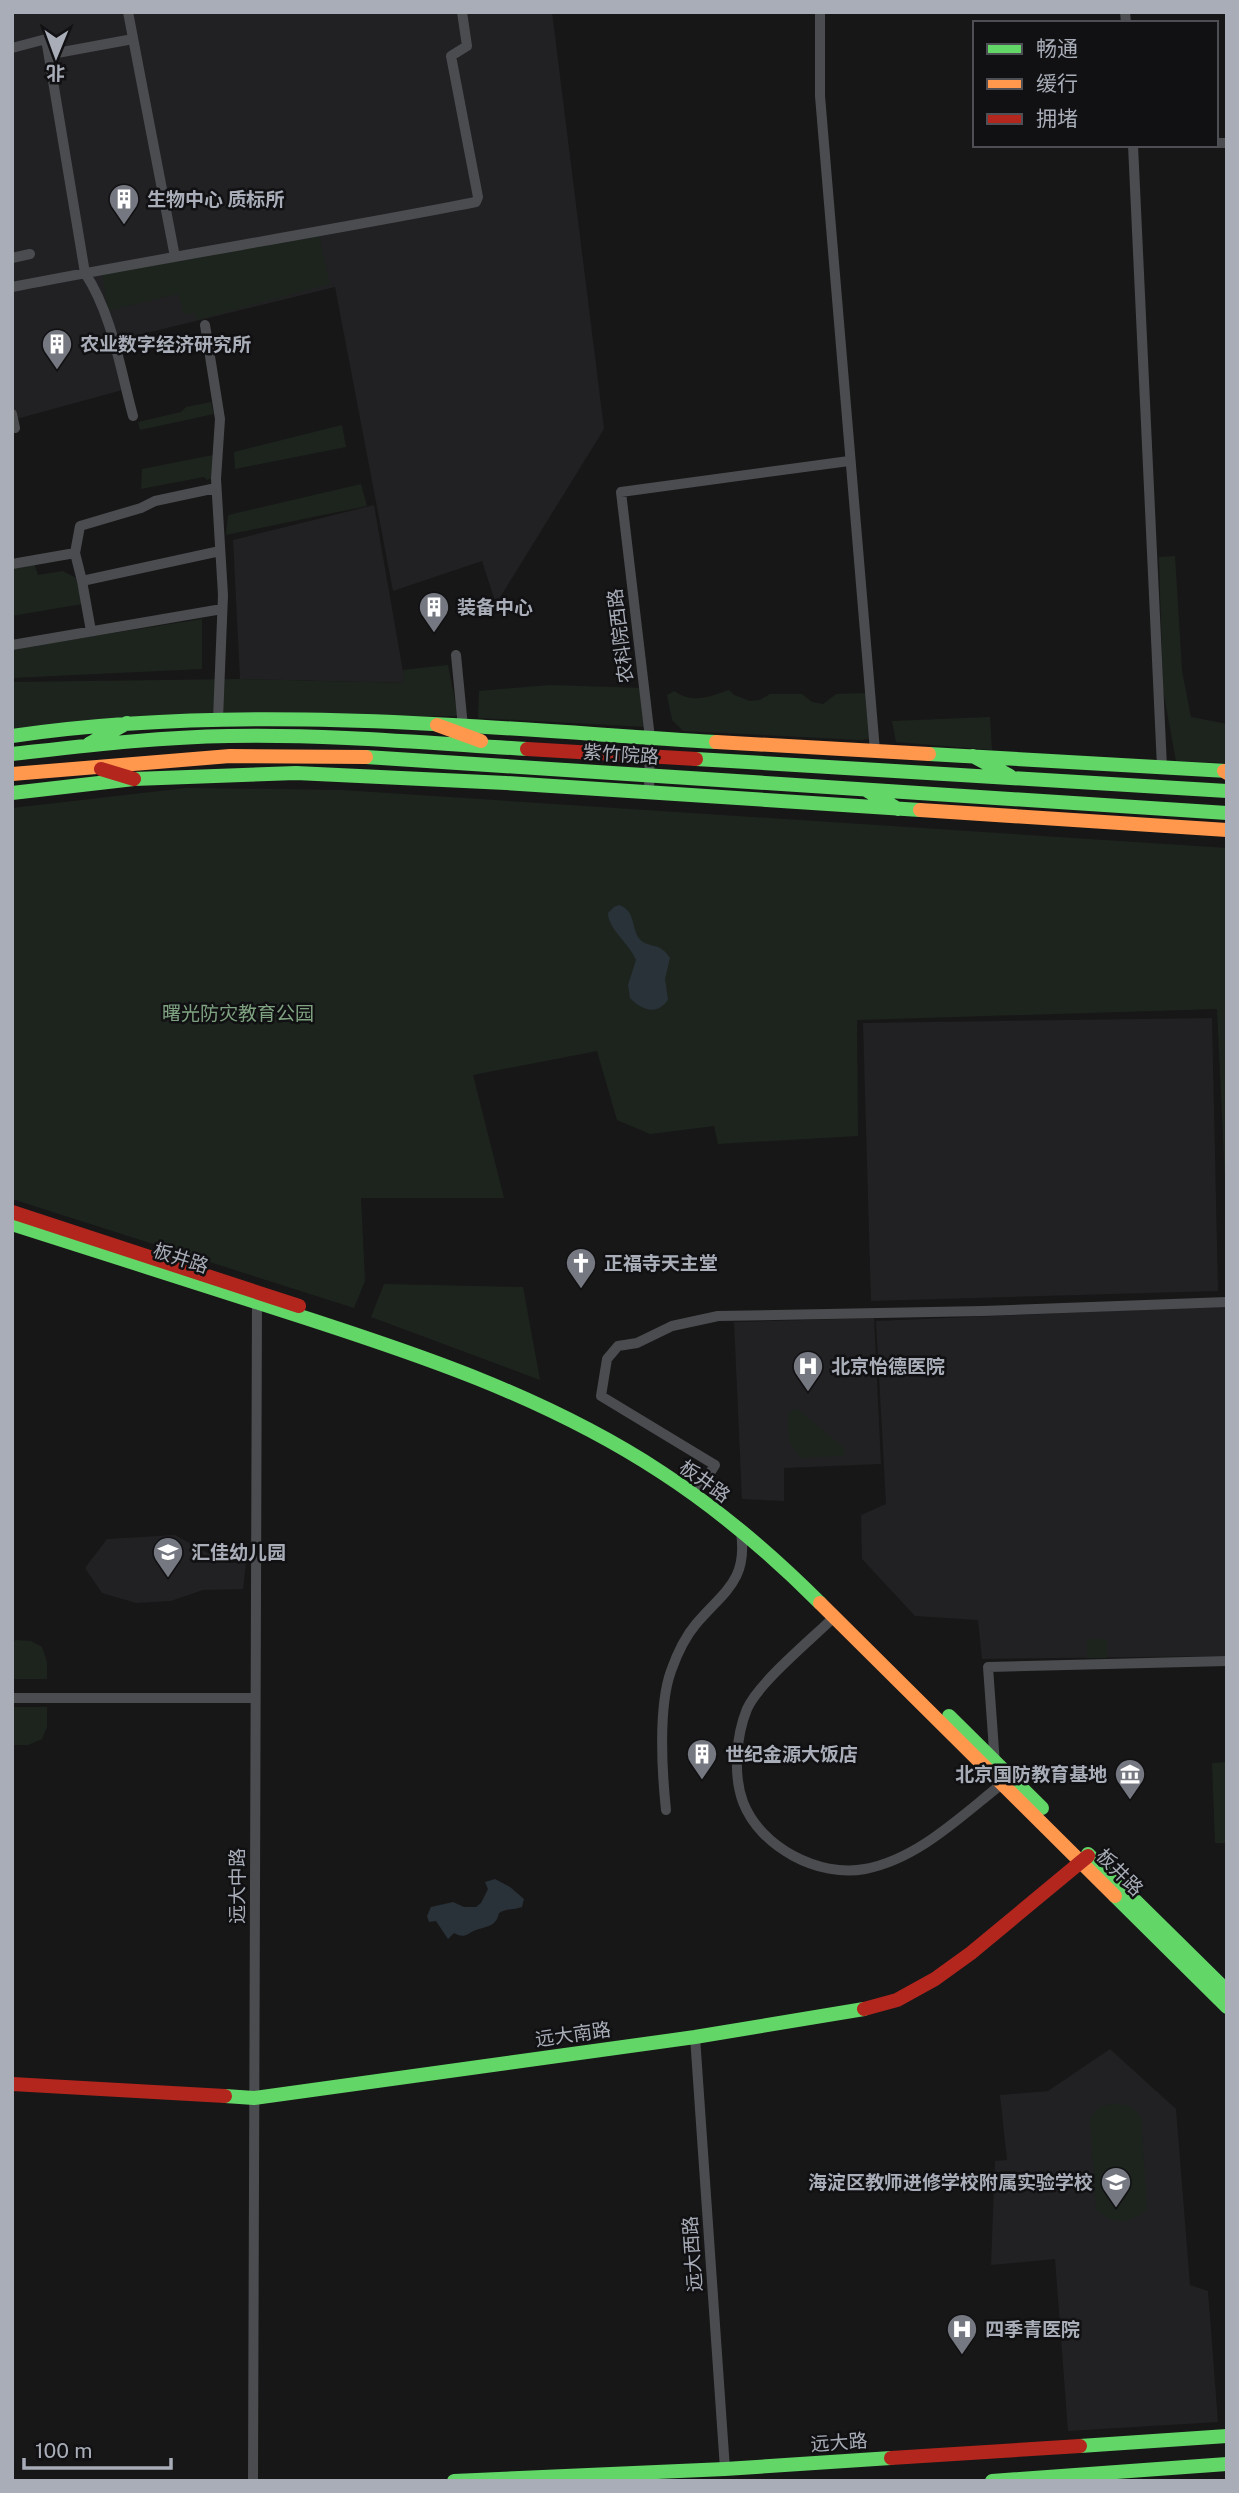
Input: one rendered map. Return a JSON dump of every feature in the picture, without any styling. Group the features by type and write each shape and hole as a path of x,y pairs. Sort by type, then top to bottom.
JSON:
{"street":[{"path":"128,12 175,257"},
{"path":"12,287 476,202 478,197 451,56 467,46 462,12"},
{"path":"820,12 820,96 875,751"},
{"path":"46,39 57,53 133,39"},
{"path":"12,48 46,39"},
{"path":"46,39 85,273 96,290 133,416"},
{"path":"1133,147 1162,767"},
{"path":"12,258 30,254"},
{"path":"205,325 220,419 216,488 222,609 218,719"},
{"path":"12,414 15,428"},
{"name":"农科院西路","path":"649,793 650,738 621,492 849,461"},
{"path":"91,631 75,553 80,526 141,509 155,501 216,488"},
{"path":"82,581 220,551"},
{"path":"12,564 75,553"},
{"path":"12,645 222,609"},
{"path":"456,655 463,727"},
{"name":"紫竹院路","path":"12,736 127,723 218,719 320,719 1226,772"},
{"path":"85,746 127,723"},
{"path":"437,725 500,748"},
{"name":"紫竹院路","path":"12,754 229,736 356,739 1227,791"},
{"name":"紫竹院路","path":"12,774 88,765 230,755 354,756 1227,813"},
{"path":"973,756 1016,779"},
{"path":"88,765 134,779"},
{"name":"紫竹院路","path":"12,793 134,779 296,773 1227,830"},
{"path":"864,789 898,809"},
{"path":"12,1212 258,1298 416,1345 518,1385 585,1419 664,1466 745,1524 808,1578 998,1773 1227,1991"},
{"name":"板井路","path":"12,1224 258,1298 437,1360 515,1393 582,1426 661,1472 741,1532 802,1585 1086,1858 1227,2007"},
{"name":"远大中路","path":"253,2481 258,1298"},
{"path":"699,1490 715,1465 601,1396 607,1359 618,1346 637,1343 672,1325 718,1316 983,1311 1227,1302"},
{"path":"666,1810 662,1772 663,1729 670,1673 695,1625 730,1588 741,1564 741,1532"},
{"path":"834,1617 759,1690 748,1707 741,1729 737,1759 743,1802 753,1820 771,1839 809,1864 831,1870 866,1869 905,1855 929,1841 998,1773"},
{"path":"998,1773 988,1667 1227,1661"},
{"path":"12,1698 255,1698"},
{"name":"远大南路","path":"12,2084 254,2098 855,2012 897,2000 935,1979 971,1954 1086,1858"},
{"name":"远大西路","path":"695,2037 725,2475"},
{"name":"远大路","path":"454,2481 725,2475 1227,2436"},
{"path":"992,2481 1227,2464"}],"shaded area":[{"path":"12,12 552,12 604,429 496,604 482,561 393,591 335,287 114,341 126,389 13,420"},
{"path":"374,505 405,683 240,679 233,540"},
{"path":"619,905 630,914 638,937 645,943 662,949 670,958 665,979 668,1000 654,1010 639,1006 630,998 628,985 636,960 611,925 608,913"},
{"path":"1212,1018 1218,1291 871,1301 863,1023"},
{"path":"1227,1306 1227,1656 982,1659 978,1620 915,1616 862,1559 861,1515 886,1504 876,1321"},
{"name":"北京怡德医院","path":"874,1318 881,1464 784,1468 784,1501 742,1499 734,1322"},
{"name":"汇佳幼儿园","path":"175,1535 226,1563 246,1563 243,1589 203,1590 171,1601 136,1603 102,1593 85,1568 107,1539"},
{"path":"495,1879 524,1899 522,1907 499,1913 491,1925 463,1936 454,1933 448,1939 436,1921 429,1922 427,1916 431,1907 453,1902 464,1907 476,1907 488,1889 485,1882"},
{"name":"海淀区教师进修学校附属实验学校","path":"1110,2049 1176,2109 1190,2285 1208,2291 1218,2422 1068,2431 1055,2259 991,2265 995,2161 1007,2160 1000,2095 1048,2091"}],"green space":[{"path":"319,235 330,284 197,320 194,312 184,315 178,294 108,311 102,272"},
{"path":"211,402 214,414 140,430 138,422"},
{"path":"342,425 346,447 235,469 234,452"},
{"path":"213,455 215,477 141,489 142,469"},
{"path":"361,484 367,506 226,535 228,515"},
{"path":"1175,556 1182,671 1191,717 1227,724 1227,763 1176,761 1163,690 1159,557"},
{"path":"34,563 38,575 63,571 76,578 82,604 12,616 12,568"},
{"path":"202,619 202,669 12,678 12,649"},
{"path":"448,665 458,716 218,719 12,732 12,682 240,679 404,683 403,670"},
{"path":"549,685 642,688 647,727 478,718 479,691"},
{"path":"729,690 734,695 750,701 760,700 770,694 802,694 812,702 823,704 836,694 867,693 872,739 683,731 672,720 667,695 674,691 695,698"},
{"path":"990,717 992,750 896,742 892,721"},
{"name":"曙光防灾教育公园","path":"186,788 342,790 1227,848 1227,1223 1217,1009 857,1020 858,1136 718,1144 714,1126 650,1134 617,1120 597,1051 473,1075 504,1198 361,1198 365,1281 354,1308 12,1199 12,808"},
{"path":"384,1284 523,1287 540,1380 371,1317"},
{"path":"798,1409 845,1449 845,1454 800,1458 789,1441 788,1414"},
{"path":"1087,1639 1107,1639 1107,1658 1087,1658"},
{"path":"31,1641 42,1647 47,1662 47,1679 12,1679 12,1642"},
{"path":"12,1707 47,1707 47,1727 42,1739 28,1745 12,1745"},
{"path":"1227,1762 1227,1843 1215,1843 1212,1763"},
{"path":"1114,2103 1129,2106 1141,2116 1147,2209 1134,2218 1122,2221 1109,2218 1096,2210 1090,2118 1099,2107"}],"traffic: fast":[{"path":"12,736 100,726 275,719 452,725 716,742"},
{"path":"89,744 127,723"},
{"path":"12,754 148,740 229,736 341,738 527,749"},
{"path":"929,754 1227,771"},
{"path":"973,756 1010,776"},
{"path":"366,757 1227,813"},
{"path":"696,759 1227,791"},
{"path":"12,793 134,779 296,773 506,783 920,810"},
{"path":"866,790 898,809"},
{"path":"12,1224 382,1343 478,1379 572,1421 617,1445 703,1501 744,1533 820,1603"},
{"path":"949,1716 1042,1808"},
{"path":"1088,1854 1227,1991"},
{"path":"1115,1896 1227,2007"},
{"path":"225,2096 254,2098 695,2037 864,2009"},
{"path":"1080,2446 1227,2436"},
{"path":"454,2481 725,2469 891,2458"},
{"path":"992,2481 1227,2464"}],"traffic: slow":[{"path":"437,725 481,741"},
{"path":"716,742 929,754"},
{"path":"12,774 230,756 366,757"},
{"path":"920,810 1227,830"},
{"path":"820,1603 1115,1896"}],"traffic: jam":[{"path":"527,749 696,759"},
{"path":"101,769 134,779"},
{"path":"12,1212 299,1306"},
{"path":"864,2009 897,2000 935,1979 971,1953 1088,1856"},
{"path":"12,2084 225,2096"},
{"path":"891,2458 1080,2446"}],"place":[{"name":"生物中心 质标所","path":"124,226"},
{"name":"农业数字经济研究所","path":"57,371"},
{"name":"装备中心","path":"434,634"},
{"name":"正福寺天主堂","path":"581,1290"},
{"name":"北京怡德医院","path":"808,1393"},
{"name":"汇佳幼儿园","path":"168,1579"},
{"name":"世纪金源大饭店","path":"702,1781"},
{"name":"北京国防教育基地","path":"1130,1801"},
{"name":"海淀区教师进修学校附属实验学校","path":"1116,2209"},
{"name":"四季青医院","path":"962,2356"}]}
